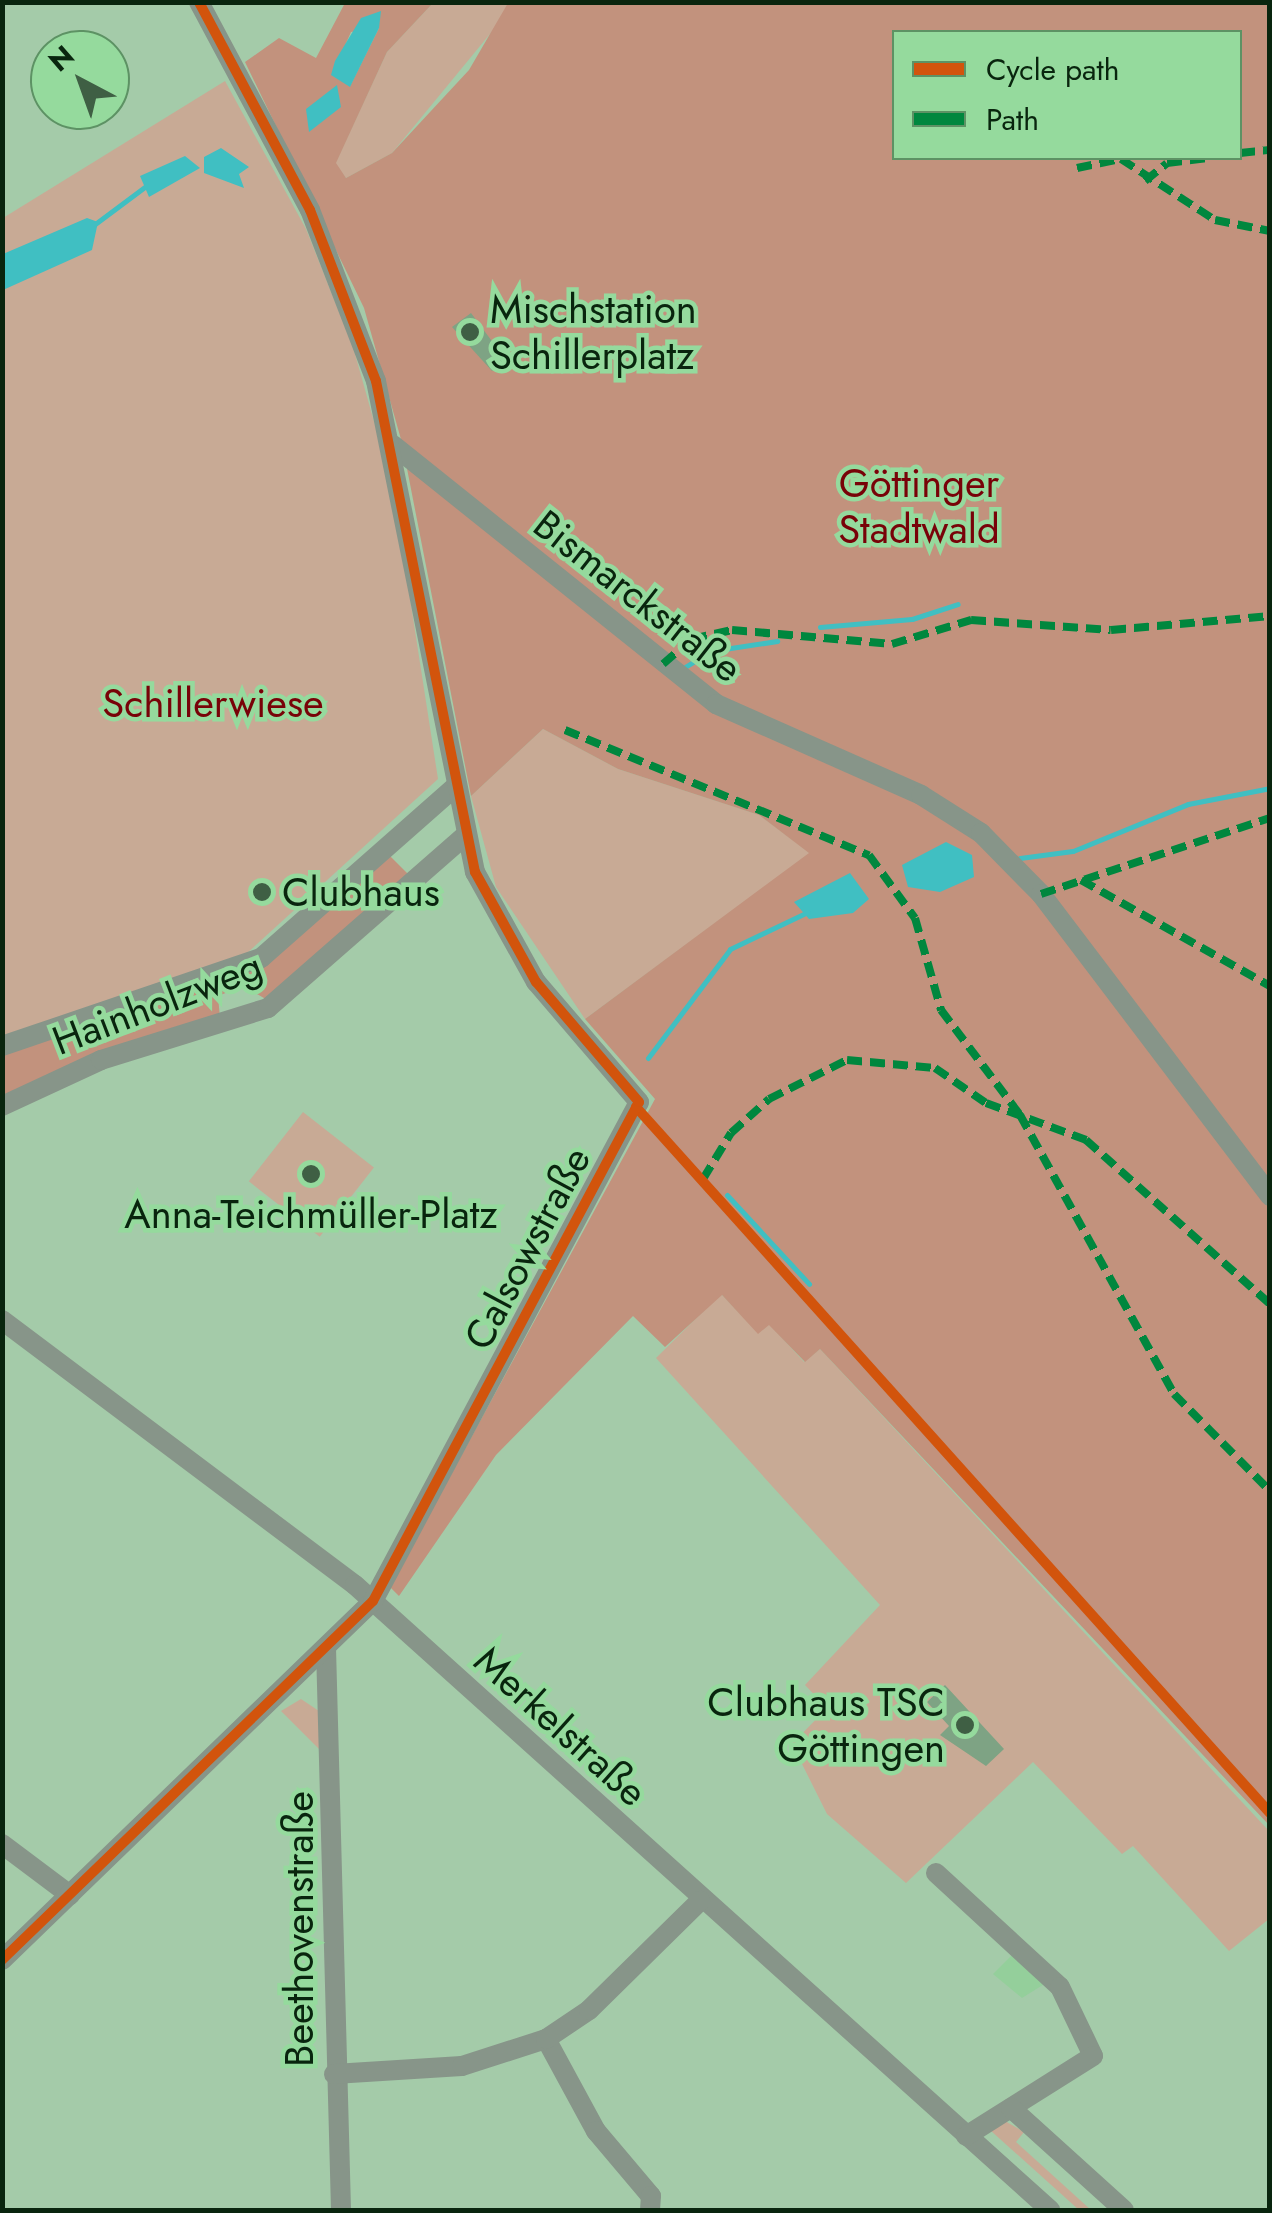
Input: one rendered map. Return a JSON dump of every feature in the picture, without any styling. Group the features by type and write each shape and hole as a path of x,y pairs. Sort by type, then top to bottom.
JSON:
{"street":[{"path":"201,4 327,247 393,445"},
{"name":"Calsowstraße","path":"2,1960 373,1602 638,1102 529,972 464,836 393,445"},
{"name":"Bismarckstraße","path":"393,445 716,704 921,795 981,834 1041,894 1270,1196"},
{"name":"Hainholzweg","path":"2,1046 261,958 454,788"},
{"name":"Hainholzweg","path":"2,1106 101,1060 268,1008 464,836"},
{"name":"Merkelstraße","path":"2,1320 373,1602 700,1901 1050,2210"},
{"name":"Beethovenstraße","path":"326,1648 334,1706 334,2074 341,2210"},
{"path":"2,1844 70,1895"},
{"path":"936,1872 1060,1987 1093,2056 966,2136"},
{"path":"334,2074 462,2066 546,2039 589,2010 700,1901"},
{"path":"546,2039 596,2131 651,2196 650,2210"},
{"path":"1011,2108 1124,2210"}],"shaded area":[{"path":"1014,1953 1046,1983 1022,1998 993,1974"}],"green space":[{"name":"Göttinger Stadtwald","path":"345,3 433,3 387,52 336,163 346,178 392,153 469,70 508,3 1269,3 1269,1825 820,1349 805,1362 769,1325 758,1334 722,1295 665,1347 633,1316 496,1455 399,1596 390,1587 655,1099 585,1019 809,853 759,815 618,769 543,729 471,796 402,443 364,308 245,62 279,38 316,58","holes":["379,28 350,86 332,75 351,32"]},
{"path":"433,3 508,3 508,12 392,153 346,178 335,164 387,52"},
{"name":"Schillerwiese","path":"225,81 306,229 353,347 393,489 438,779 234,965 3,1040 3,218"},
{"path":"543,729 618,769 759,815 810,853 585,1019 496,887 471,796"},
{"path":"388,854 410,876 269,1001 243,986 218,996 220,1018 3,1102 3,1055 262,965"},
{"name":"Anna-Teichmüller-Platz","path":"303,1112 374,1167 320,1237 249,1181"},
{"path":"721,1294 758,1333 769,1324 804,1362 820,1349 1269,1831 1269,1919 1229,1951 1133,1846 1122,1854 1033,1762 906,1883 827,1814 792,1744 827,1708 805,1685 880,1605 656,1358"},
{"path":"301,1699 319,1711 320,1750 281,1711"},
{"path":"1005,2121 1024,2132 1016,2142 1091,2210 1079,2210 990,2130"}],"water":[{"path":"381,11 379,28 350,87 331,75 335,61 361,18"},
{"path":"337,85 341,107 309,132 306,109"},
{"path":"221,148 249,167 239,174 244,188 204,173 204,157"},
{"path":"185,156 200,168 149,197 140,176"},
{"path":"87,218 98,222 92,250 3,290 3,254"},
{"path":"946,842 972,855 974,877 940,892 908,887 902,865"},
{"path":"850,873 869,899 853,913 809,919 794,902"}],"building":[{"path":"471,313 506,360 492,371 452,327"},
{"name":"Clubhaus TSC Göttingen","path":"945,1685 1004,1749 986,1766 940,1735 949,1726 927,1702"}],"waterway":[{"path":"95,224 146,186"},
{"path":"820,627 912,619 958,604"},
{"path":"685,667 711,651 777,641"},
{"path":"1020,858 1073,851 1188,804 1270,788"},
{"path":"648,1058 730,949 808,912"},
{"path":"727,1195 809,1284"}],"marked path":[{"path":"1242,153 1270,150"},
{"path":"1077,168 1116,160"},
{"path":"1123,160 1215,220 1270,231"},
{"path":"1145,181 1167,163 1192,160"},
{"path":"663,664 692,639 732,630 892,644 971,620 1111,630 1270,616"},
{"path":"565,730 869,855 915,918 941,1010 1020,1115 1174,1394 1270,1491"},
{"path":"1041,894 1270,818"},
{"path":"1081,880 1270,986"},
{"path":"703,1179 731,1133 769,1099 847,1060 935,1068 986,1103 1086,1140 1270,1304"}],"cycle path":[{"path":"2,1960 373,1601 639,1102 536,982 475,872 376,381 310,210 199,2"},
{"path":"636,1107 1270,1813"}],"place":[{"name":"Mischstation Schillerplatz","path":"470,332"},
{"name":"Clubhaus","path":"262,892"},
{"name":"Anna-Teichmüller-Platz","path":"311,1174"},
{"name":"Clubhaus TSC Göttingen","path":"965,1725"}]}
